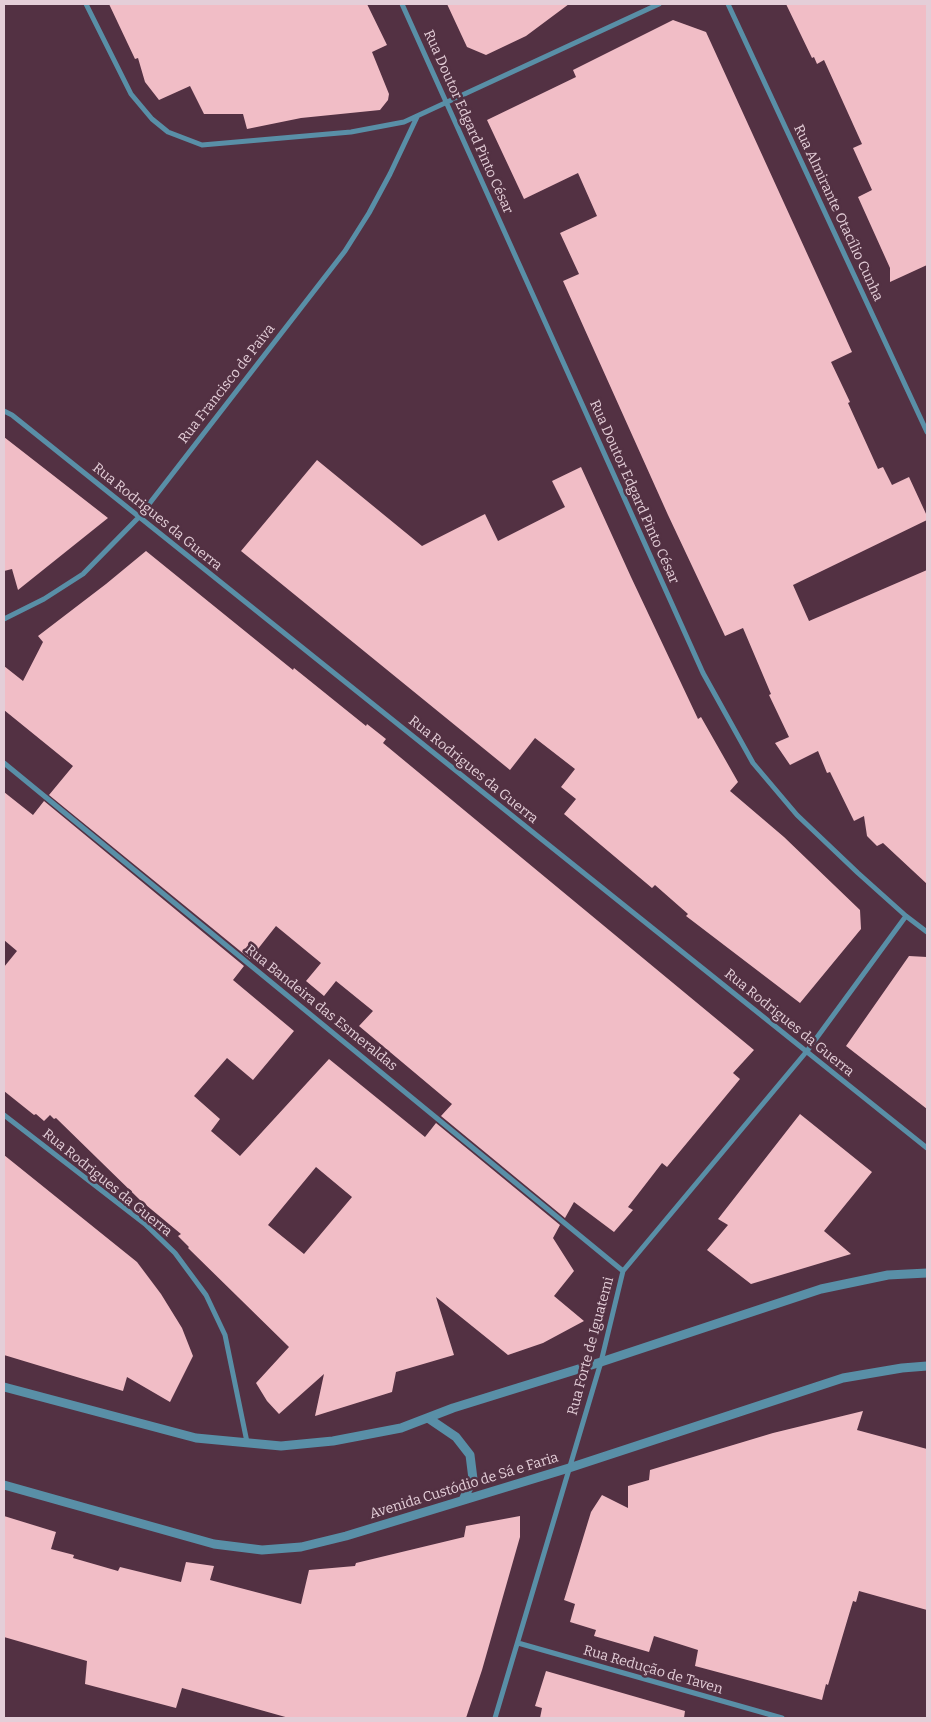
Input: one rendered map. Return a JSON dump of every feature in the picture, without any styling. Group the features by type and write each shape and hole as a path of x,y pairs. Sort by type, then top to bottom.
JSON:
{"street":[{"path":"86,4 131,94 152,119 168,132 202,145 351,132 404,122 659,4"},
{"name":"Rua Doutor Edgard Pinto César","path":"402,4 703,673 753,763 797,815 906,916 927,932"},
{"name":"Rua Almirante Otacílio Cunha","path":"728,4 927,432"},
{"name":"Rua Francisco de Paiva","path":"4,619 44,599 83,574 139,517 345,251 369,213 390,174 417,116"},
{"name":"Rua Rodrigues da Guerra","path":"4,410 927,1148"},
{"name":"Rua Bandeira das Esmeraldas","path":"4,763 623,1271"},
{"name":"Rua Forte de Iguatemi","path":"495,1718 600,1362 623,1271 807,1051 906,916"},
{"name":"Rua Rodrigues da Guerra","path":"4,1115 145,1224 175,1253 206,1295 225,1335 246,1442"},
{"path":"4,1387 196,1438 281,1446 333,1441 401,1428 453,1408 821,1289 888,1275 927,1273"},
{"name":"Avenida Custódio de Sá e Faria","path":"4,1485 214,1544 262,1550 301,1548 569,1468 843,1378 902,1368 927,1366"},
{"path":"428,1418 456,1437 470,1455 473,1479 463,1500"},
{"name":"Rua Redução de Taven","path":"518,1643 782,1718"}],"building":[{"path":"109,4 367,4 387,45 372,52 389,94 388,100 380,110 301,118 247,129 243,114 204,114 190,86 159,100 145,82 138,58 135,59"},
{"path":"447,4 569,4 526,36 486,55 467,47"},
{"path":"786,4 927,4 927,265 890,282 890,268 858,197 872,190 853,148 862,144 824,60 817,64 814,57 812,58"},
{"path":"673,20 706,32 852,352 831,362 878,469 883,467 892,485 909,477 927,516 927,520 793,585 809,621 927,570 927,884 883,843 877,846 867,836 864,816 854,821 830,772 827,773 818,751 790,765 775,743 789,737 769,695 771,694 743,628 725,636 668,515 563,281 579,274 560,233 597,216 578,173 524,199 487,120 576,77 573,70"},
{"path":"4,437 108,518 18,590 12,569 4,571"},
{"path":"317,460 422,546 485,514 498,541 565,507 552,481 581,467 698,719 701,717 738,782 730,791 784,837 860,910 861,929 800,1003 686,916 688,914 655,885 652,888 564,814 576,799 561,787 575,769 535,738 510,770 241,551"},
{"path":"146,551 293,670 294,668 366,726 367,724 386,739 383,743 754,1050 733,1073 740,1079 667,1167 662,1163 628,1207 633,1210 614,1232 574,1202 565,1218 441,1116 452,1104 359,1026 373,1011 336,981 324,996 306,981 321,963 276,926 250,959 49,795 73,766 4,710 4,666 23,681 43,642 38,636"},
{"path":"4,792 33,815 44,801 244,966 233,980 294,1031 253,1080 227,1058 194,1096 220,1119 211,1131 240,1156 329,1059 425,1137 436,1123 560,1225 553,1238 574,1271 554,1296 584,1321 543,1343 508,1355 436,1297 454,1355 396,1372 392,1392 315,1416 324,1374 279,1414 267,1401 256,1383 289,1347 188,1248 178,1236 181,1234 140,1200 56,1118 54,1119 50,1115 44,1121 4,1091 4,967 17,951 4,940","holes":["316,1167 352,1197 304,1254 268,1225"]},
{"path":"909,956 927,957 927,1109 846,1046"},
{"path":"800,1114 872,1172 824,1231 851,1254 751,1284 707,1250 728,1225 718,1219"},
{"path":"4,1155 137,1262 161,1294 182,1328 193,1356 170,1402 127,1377 123,1391 4,1355"},
{"path":"863,1411 857,1430 927,1449 927,1610 859,1591 856,1602 853,1601 822,1700 695,1666 698,1650 654,1636 649,1652 594,1636 596,1630 570,1622 575,1604 564,1600 591,1512 602,1495 628,1508 628,1486 649,1480 650,1470 773,1433"},
{"path":"4,1516 56,1532 51,1549 74,1555 73,1558 118,1571 120,1567 181,1582 186,1562 214,1566 210,1580 301,1604 309,1570 355,1566 356,1563 464,1537 466,1526 520,1516 520,1537 482,1670 466,1718 289,1718 182,1688 176,1708 85,1684 87,1661 4,1637"},
{"path":"546,1671 685,1711 684,1718 540,1718 542,1708 535,1706"}]}
